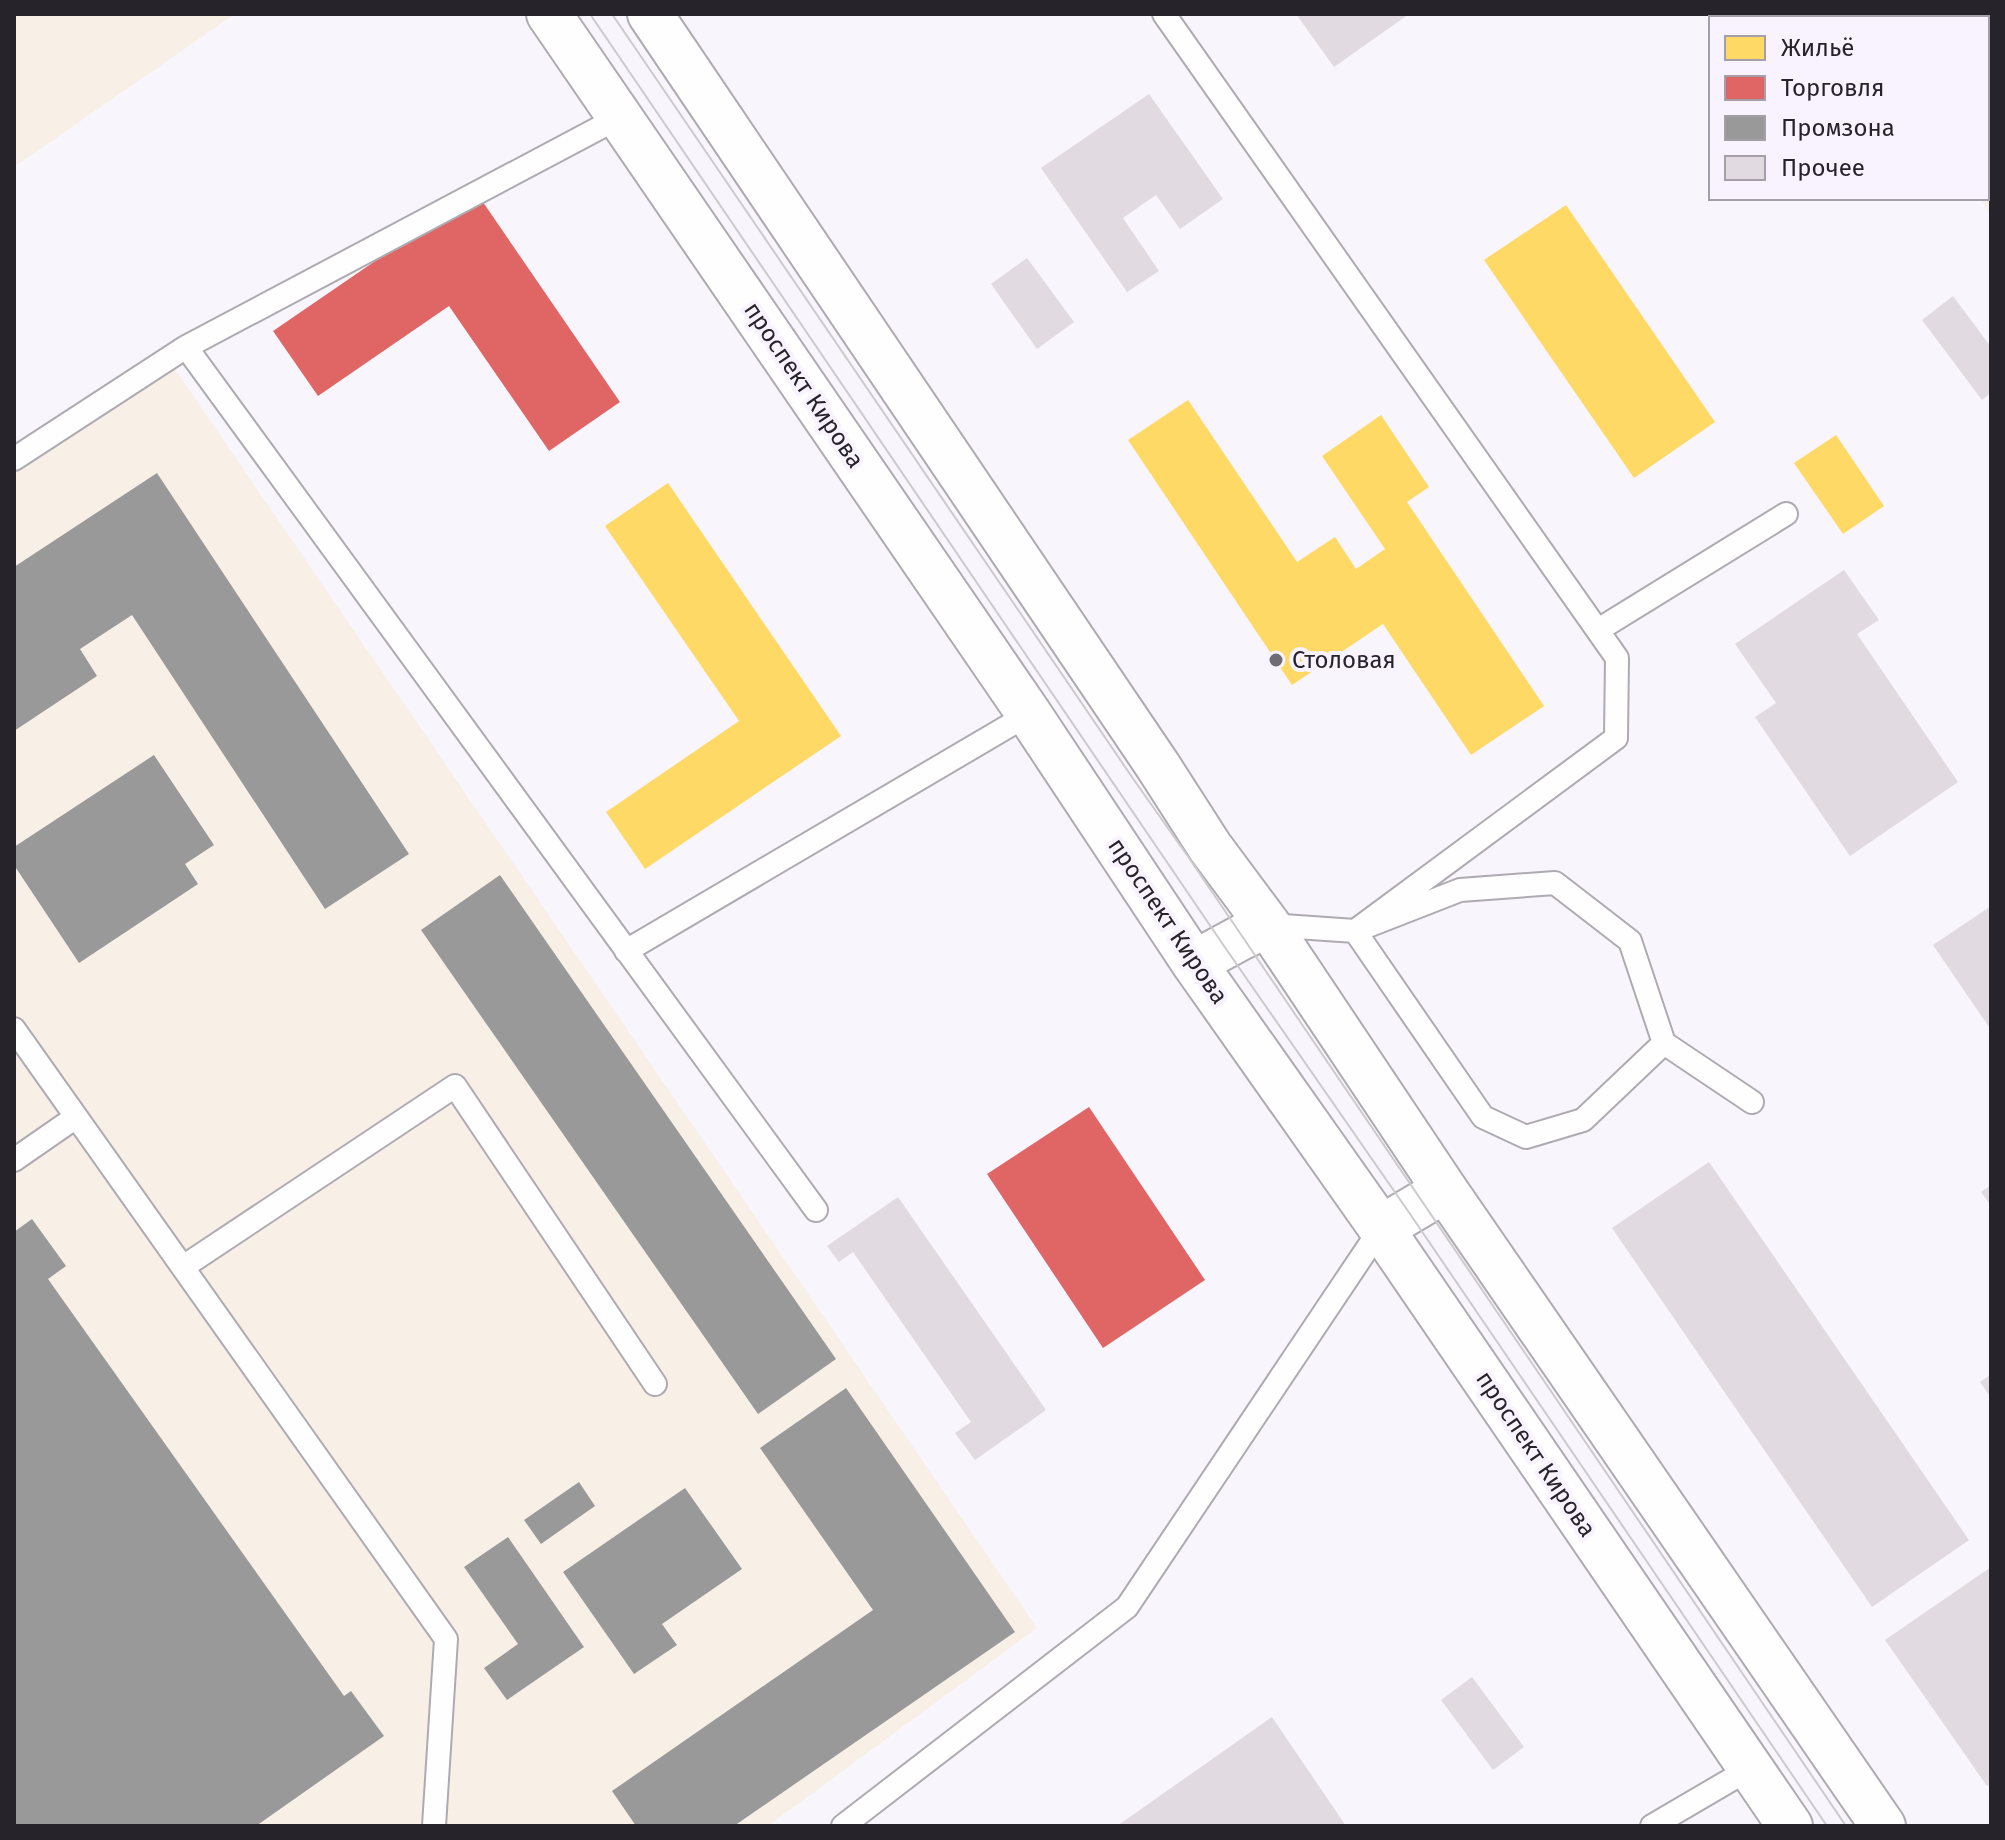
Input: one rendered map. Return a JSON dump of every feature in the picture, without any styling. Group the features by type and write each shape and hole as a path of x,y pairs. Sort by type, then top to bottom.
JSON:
{"main road":[{"name":"проспект Кирова","path":"549,14 1029,714 1194,963 1381,1228 1790,1826"},
{"path":"650,14 1141,740 1210,847 1268,925 1445,1190 1883,1826"},
{"path":"1194,963 1268,925"},
{"path":"1381,1228 1445,1190"}],"lane":[{"path":"1164,14 1617,658 1616,738 1355,931"},
{"path":"14,459 186,347 620,117"},
{"path":"186,347 816,1210"},
{"path":"1598,630 1786,514"},
{"path":"626,951 1029,714"},
{"path":"1268,925 1355,931 1460,890 1555,883 1630,941 1664,1043 1752,1102"},
{"path":"1355,931 1483,1117 1526,1137 1583,1120 1664,1043"},
{"path":"14,1029 446,1639 434,1826"},
{"path":"183,1267 455,1086 655,1384"},
{"path":"14,1160 76,1117"},
{"path":"843,1826 1127,1607 1381,1228"},
{"path":"1652,1826 1751,1768"}],"shaded area":[{"path":"14,14 235,14 14,167"},
{"path":"1860,14 1991,14 1991,216 1981,200 1989,200 1989,16"},
{"path":"168,359 1037,1628 768,1826 14,1826 14,468"}],"building: Жильё":[{"path":"1566,205 1715,422 1634,478 1484,260"},
{"path":"1188,400 1297,562 1335,537 1356,569 1385,549 1322,456 1381,415 1429,487 1407,502 1544,706 1471,755 1383,624 1292,685 1128,440"},
{"path":"1836,435 1884,506 1843,534 1794,463"},
{"path":"668,483 841,736 645,869 606,812 739,721 605,526"}],"building: Торговля":[{"path":"476,192 620,402 549,451 449,306 318,396 273,331"},
{"path":"1089,1107 1205,1280 1103,1348 987,1174"}],"building: Промзона":[{"path":"1991,14 1991,110 1989,16 1925,16"},
{"path":"157,473 409,854 325,909 132,615 80,649 97,676 14,731 14,567"},
{"path":"154,755 214,845 185,864 198,884 79,963 14,865 14,847"},
{"path":"500,875 836,1359 758,1414 421,930"},
{"path":"32,1219 66,1266 48,1279 344,1696 351,1691 384,1736 256,1826 14,1826 14,1232"},
{"path":"846,1388 1015,1632 734,1826 636,1826 612,1791 873,1610 760,1448"},
{"path":"579,1482 595,1506 541,1544 524,1520"},
{"path":"685,1488 742,1569 662,1624 677,1645 634,1674 563,1572"},
{"path":"508,1537 584,1647 507,1700 484,1668 518,1644 464,1567"}],"building: Прочее":[{"path":"1296,14 1409,14 1334,67"},
{"path":"1149,94 1223,199 1180,229 1156,195 1123,218 1159,271 1127,292 1041,168"},
{"path":"1027,258 1074,322 1037,349 991,284"},
{"path":"1953,296 1991,347 1991,393 1982,400 1922,320"},
{"path":"1844,570 1879,620 1857,634 1958,782 1850,856 1755,717 1776,703 1735,644"},
{"path":"1991,906 1991,1030 1933,945"},
{"path":"1709,1162 1969,1540 1872,1607 1612,1228"},
{"path":"1991,1185 1991,1206 1981,1192"},
{"path":"898,1197 1046,1410 975,1460 955,1433 971,1422 853,1252 839,1262 827,1246"},
{"path":"1991,1374 1991,1398 1980,1382"},
{"path":"1991,1567 1991,1783 1987,1786 1885,1640"},
{"path":"1472,1677 1524,1747 1493,1770 1441,1700"},
{"path":"1272,1717 1346,1826 1117,1826"}],"tram line":[{"path":"590,14 1827,1826"},
{"path":"612,14 1846,1826"}],"place":[{"name":"Столовая","path":"1276,660"}]}
